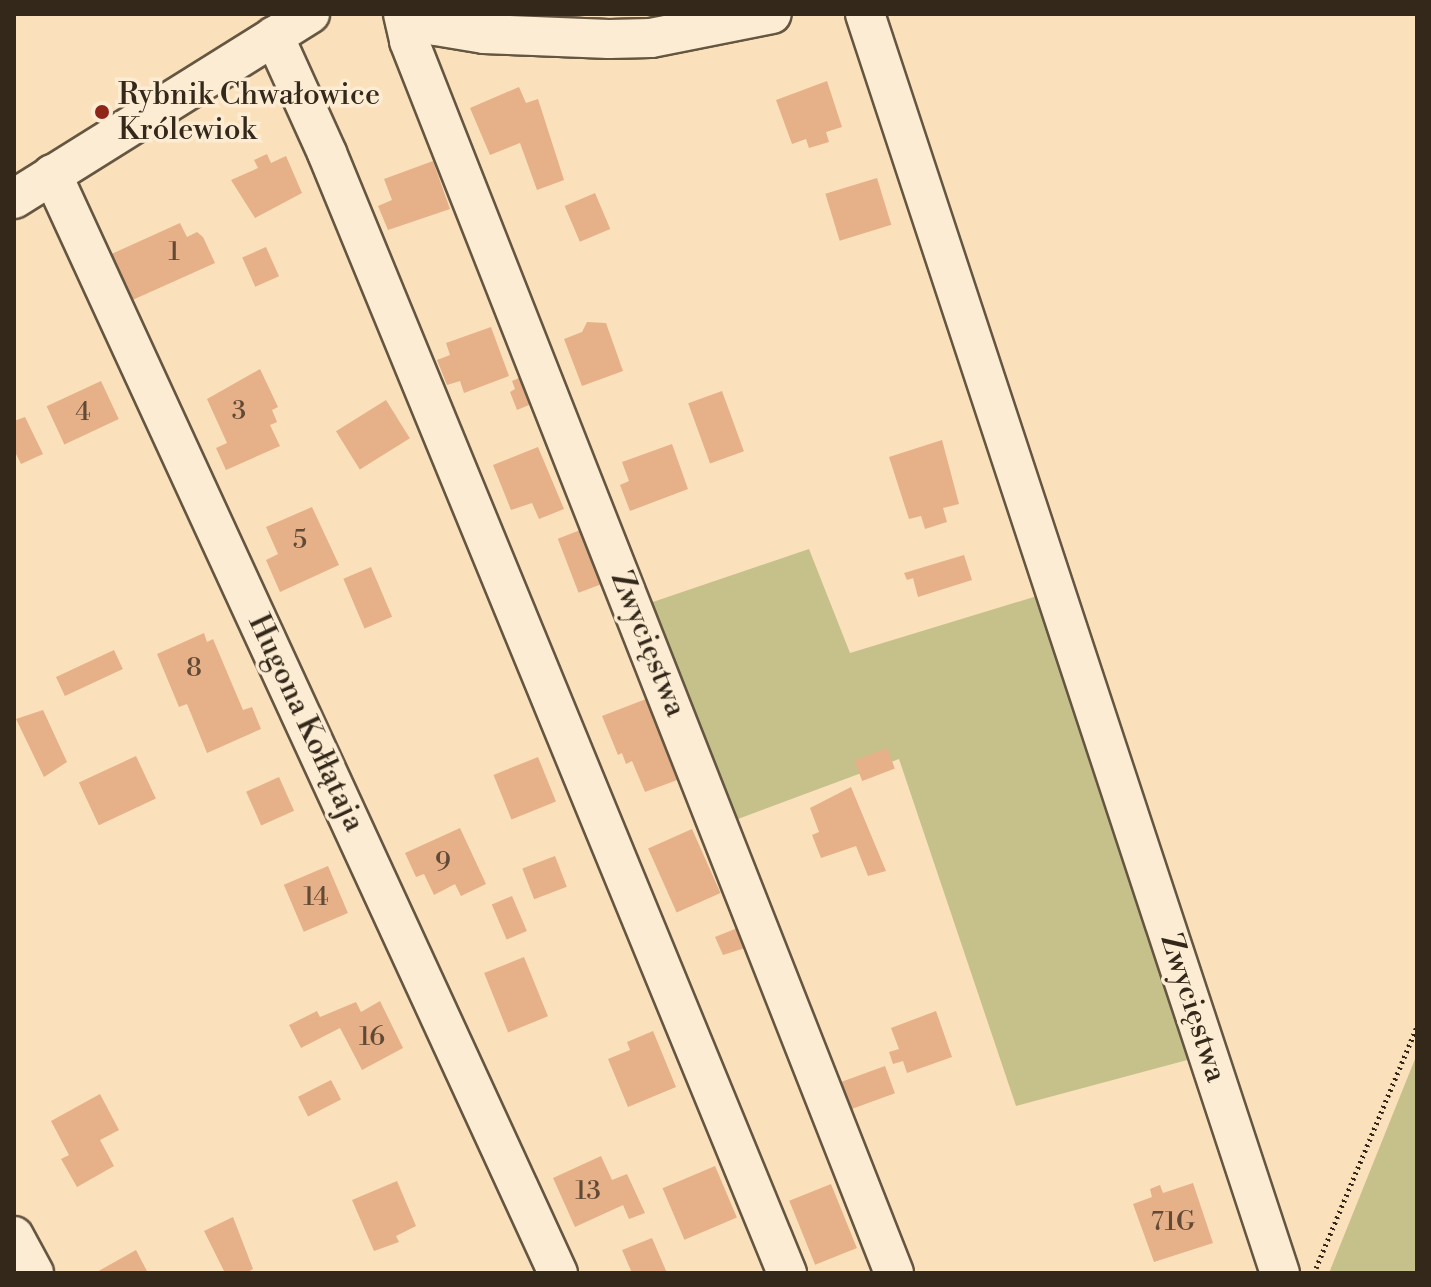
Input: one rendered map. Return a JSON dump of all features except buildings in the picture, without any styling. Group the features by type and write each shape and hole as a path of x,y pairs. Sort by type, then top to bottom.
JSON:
{"street":[{"path":"14,199 310,14"},
{"name":"Zwycięstwa","path":"404,14 436,26 484,34 609,39 651,38 772,14"},
{"name":"Zwycięstwa","path":"404,14 409,41 894,1273"},
{"name":"Zwycięstwa","path":"865,14 1280,1273"},
{"path":"274,36 327,153 787,1273"},
{"name":"Hugona Kołłątaja","path":"52,174 558,1273"},
{"path":"14,1236 34,1273"}],"path":[{"path":"1314,1273 1417,1026"}],"shaded area":[{"path":"809,549 850,653 1037,596 1191,1059 1016,1106 899,759 730,822 644,605"},
{"path":"1417,1054 1417,1273 1329,1273"}],"place":[{"name":"Rybnik Chwałowice Królewiok","path":"102,112"}]}
